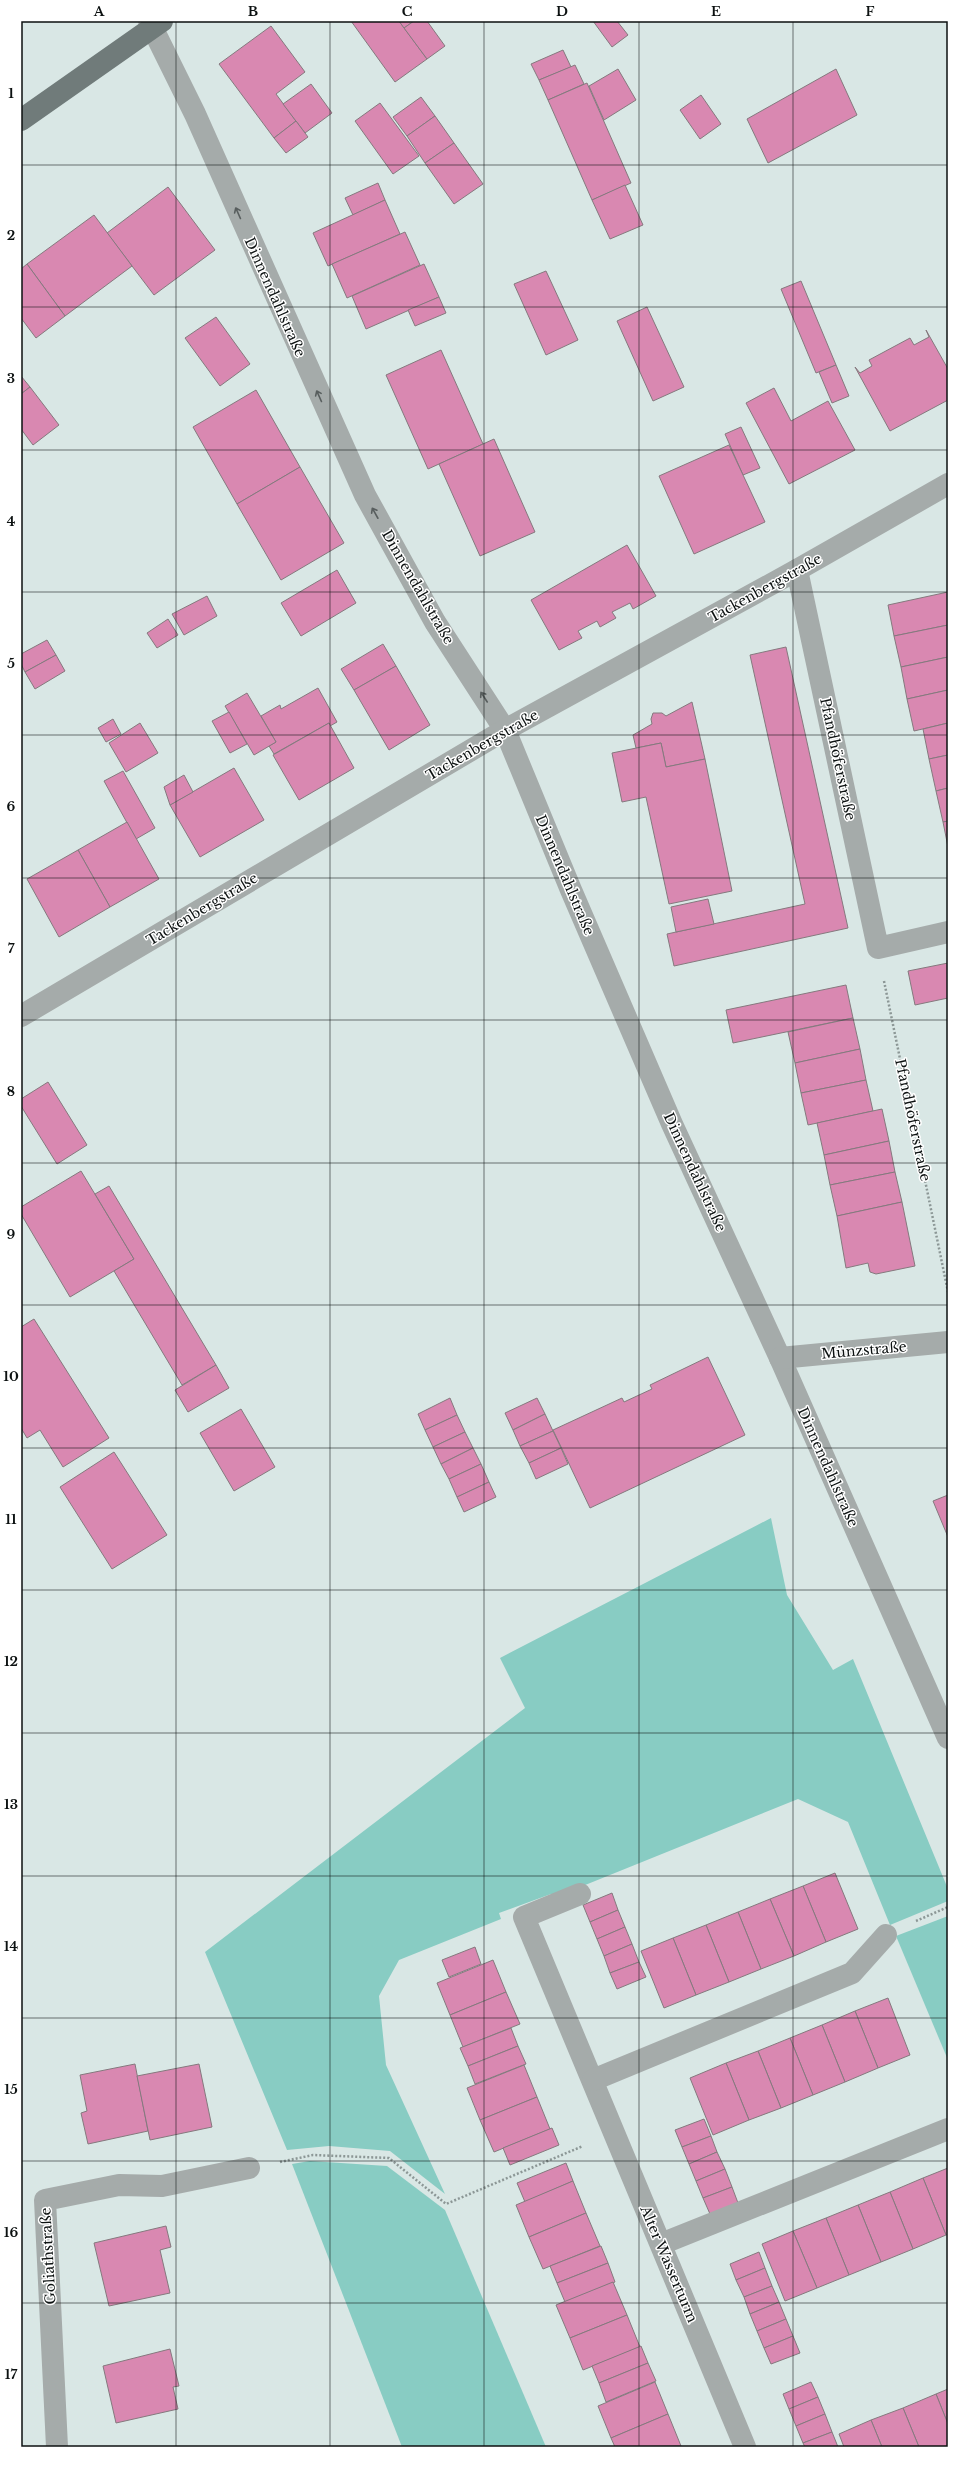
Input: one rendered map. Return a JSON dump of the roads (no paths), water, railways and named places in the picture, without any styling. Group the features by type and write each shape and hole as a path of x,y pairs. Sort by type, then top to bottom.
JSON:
{"main road":[{"path":"21,120 155,23"}],"street":[{"name":"Dinnendahlstraße","path":"155,23 194,114 365,495 435,622 505,730 571,890 663,1102 780,1358 948,1738"},
{"name":"Tackenbergstraße","path":"21,1016 505,730 798,570 948,484"},
{"name":"Pfandhöferstraße","path":"798,570 878,948 948,932"},
{"name":"Münzstraße","path":"780,1358 948,1342"},
{"name":"Alter Wasserturm","path":"580,1894 524,1917 745,2447"},
{"path":"593,2080 852,1973 886,1935"},
{"path":"660,2244 948,2129"},
{"name":"Goliathstraße","path":"57,2447 45,2200 119,2185 162,2186 249,2168"}]}
